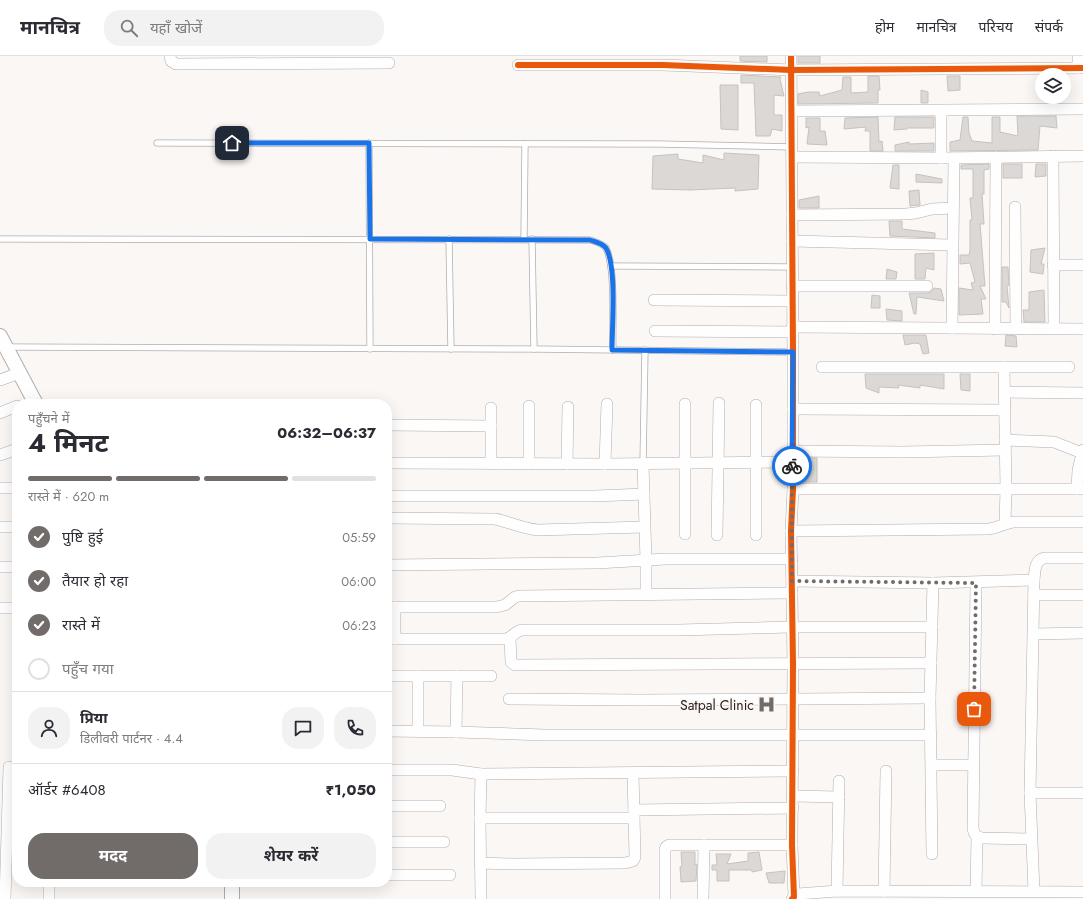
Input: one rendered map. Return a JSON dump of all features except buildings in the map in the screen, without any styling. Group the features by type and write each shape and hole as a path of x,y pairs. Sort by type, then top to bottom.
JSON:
{"street":[{"path":"170,56 171,61 176,64 200,60 389,63"},
{"path":"791,56 793,352 793,489 791,531 793,664 793,898"},
{"path":"518,65 663,65 791,70 1080,68 1078,56"},
{"path":"792,111 1083,109"},
{"path":"941,111 941,158"},
{"path":"792,152 941,158 1083,156"},
{"path":"1053,156 1054,328"},
{"path":"995,329 996,157"},
{"path":"952,328 954,158"},
{"path":"1015,207 1016,329"},
{"path":"792,215 906,214 932,209 953,208"},
{"path":"792,241 952,245"},
{"path":"1053,265 1083,264"},
{"path":"792,286 927,286"},
{"path":"654,300 792,301"},
{"path":"655,331 952,328 1083,329"},
{"path":"2,341 19,373 29,399"},
{"path":"822,367 1069,367"},
{"path":"1004,367 1006,489 1005,524"},
{"path":"0,380 19,373"},
{"path":"1004,392 1083,393"},
{"path":"717,535 720,403"},
{"path":"605,464 607,404"},
{"path":"685,404 685,534"},
{"path":"756,405 756,535"},
{"path":"529,406 529,464"},
{"path":"567,464 568,407"},
{"path":"0,413 12,408"},
{"path":"491,408 491,464"},
{"path":"793,409 1005,410"},
{"path":"392,425 491,426"},
{"path":"392,463 643,464 756,462 792,456 903,452 1054,442 1082,452 1078,470 1080,489 793,489"},
{"path":"0,455 12,451"},
{"path":"643,464 646,594"},
{"path":"0,488 12,488"},
{"path":"392,496 595,496 644,494"},
{"path":"392,518 495,519 506,521 526,529 538,530 644,527"},
{"path":"791,531 988,529 1014,522 1083,522"},
{"path":"0,527 12,527"},
{"path":"1029,894 1034,580 1037,562 1040,559 1083,558"},
{"path":"392,565 792,559"},
{"path":"0,568 12,567"},
{"path":"792,581 976,583 1034,580"},
{"path":"932,854 930,698 933,583"},
{"path":"976,583 973,828 974,834 977,837 976,891"},
{"path":"392,607 496,607 505,605 514,597 519,596 792,593"},
{"path":"1034,596 1083,595"},
{"path":"0,608 12,608"},
{"path":"392,639 510,638 517,631 522,630 932,627"},
{"path":"1034,634 1083,633"},
{"path":"510,638 511,662 515,665 931,663"},
{"path":"392,676 491,676"},
{"path":"418,676 418,731"},
{"path":"456,732 457,676"},
{"path":"509,699 930,698"},
{"path":"392,731 525,735 931,735"},
{"path":"932,765 974,765"},
{"path":"5,899 9,767"},
{"path":"392,770 452,770 481,774 793,771"},
{"path":"884,891 886,771"},
{"path":"480,863 630,863 635,857 633,772"},
{"path":"481,774 481,899"},
{"path":"837,891 839,781"},
{"path":"1030,793 1083,793"},
{"path":"793,796 839,797"},
{"path":"392,806 440,806"},
{"path":"480,818 793,808"},
{"path":"977,837 1031,839"},
{"path":"392,842 444,842"},
{"path":"665,899 665,850 669,845 792,845"},
{"path":"703,899 704,845"},
{"path":"392,875 450,875"},
{"path":"49,887 49,899"},
{"path":"232,887 232,899"},
{"path":"793,898 798,894 804,893 837,891 976,891 1029,894 1083,892"}],"lane":[{"path":"157,143 675,144 792,152"},
{"path":"369,143 370,349"},
{"path":"524,239 525,144"},
{"path":"0,239 590,240 600,243 605,247 611,266 612,350"},
{"path":"449,239 451,349"},
{"path":"532,239 534,349"},
{"path":"611,266 792,267"},
{"path":"2,341 370,349 793,352"},
{"path":"643,464 645,350"}],"cycle path":[{"path":"791,56 793,352 793,489 791,531 793,664 792,845 794,897 792,899"},
{"path":"518,65 663,65 791,70 1083,68"}],"way so far":[{"path":"792,466 792,581 976,583 974,709"}],"place":[{"name":"Satpal Clinic","path":"767,705"}],"route":[{"path":"232,143 369,143 370,239 590,240 600,243 605,247 611,266 612,350 793,352 792,466"}]}
